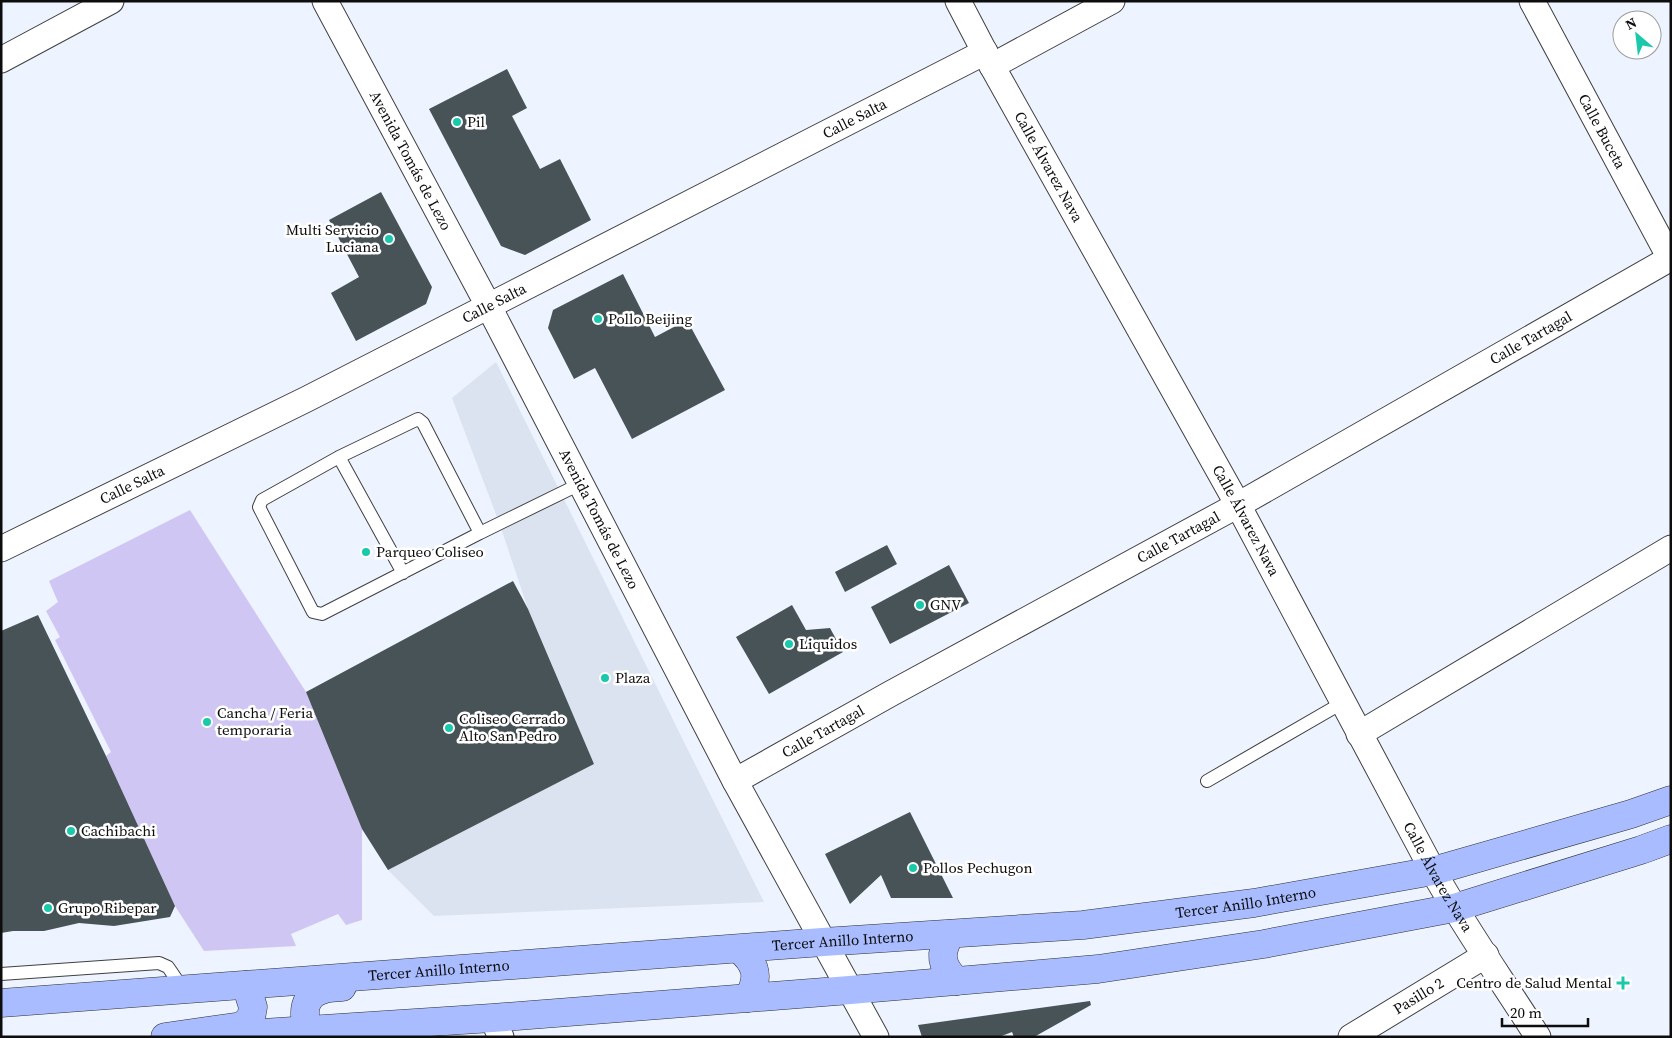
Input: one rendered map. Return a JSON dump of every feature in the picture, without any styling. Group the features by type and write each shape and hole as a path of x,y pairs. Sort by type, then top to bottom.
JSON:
{"main road":[{"name":"Tercer Anillo Interno","path":"1,1003 823,942 1083,925 1235,906 1433,872 1631,814 1671,800"},
{"path":"201,1037 309,1030 496,1027 748,998 1108,967 1264,944 1454,908 1671,839"},
{"path":"951,934 945,943 943,953 944,964 949,974 957,981"},
{"path":"739,949 752,962 755,972 753,990 748,998"},
{"path":"309,1030 305,1022 305,1009 308,998 321,990 462,969"},
{"path":"165,1037 242,1026 251,1018 253,1007 246,984"}],"street":[{"path":"1,60 111,1"},
{"name":"Avenida Tomás de Lezo","path":"325,1 489,308 735,781 876,1037"},
{"name":"Calle Álvarez Nava","path":"958,1 1238,504 1358,734 1433,872 1454,908 1538,1037"},
{"name":"Calle Salta","path":"1,549 307,399 989,59 1112,1"},
{"name":"Calle Buceta","path":"1532,1 1670,258"},
{"name":"Calle Tartagal","path":"735,781 1238,504 1670,258"},
{"path":"1358,734 1671,548"},
{"name":"Pasillo 2","path":"1351,1037 1486,955"}],"lane":[{"path":"480,533 421,420 418,419 339,457 262,500 259,507 314,612 322,614 580,484"},
{"path":"339,457 403,573"},
{"path":"1207,781 1342,702"},
{"path":"1,974 159,963 168,967 184,990"}],"shaded area":[{"name":"Plaza","path":"496,362 764,902 434,916 388,870 594,764 528,609 500,525 452,398"},
{"name":"Cancha / Feria temporaria","path":"190,510 306,692 362,829 362,920 346,925 338,914 291,934 296,946 204,951 175,906 106,756 111,752 55,640 60,637 46,611 58,602 49,581"}],"building":[{"path":"507,69 527,108 512,116 540,169 560,159 591,220 525,255 501,246 429,109"},
{"path":"381,192 432,287 426,304 356,341 331,293 359,277 329,220"},
{"path":"623,274 655,337 687,320 725,390 632,439 595,368 574,379 548,328 553,310"},
{"path":"887,545 897,564 845,592 835,572"},
{"name":"GNV","path":"949,565 969,603 890,644 871,607"},
{"name":"Coliseo Cerrado Alto San Pedro","path":"513,581 528,609 594,764 388,870 362,829 306,692"},
{"name":"Liquidos","path":"792,605 806,630 830,628 843,652 769,694 736,637"},
{"name":"Cachibachi","path":"38,615 175,906 170,917 114,926 79,923 44,931 1,933 1,631"},
{"path":"910,812 953,898 891,898 881,875 850,904 825,854"},
{"path":"1090,1001 1091,1005 1034,1037 1014,1037 1012,1032 999,1037 922,1037 918,1025"}],"place":[{"name":"Pil","path":"457,122"},
{"name":"Multi Servicio Luciana","path":"389,239"},
{"name":"Pollo Beijing","path":"598,319"},
{"name":"Parqueo Coliseo","path":"366,552"},
{"name":"GNV","path":"920,605"},
{"name":"Liquidos","path":"789,644"},
{"name":"Plaza","path":"605,678"},
{"name":"Cancha / Feria temporaria","path":"207,722"},
{"name":"Coliseo Cerrado Alto San Pedro","path":"449,728"},
{"name":"Cachibachi","path":"71,831"},
{"name":"Pollos Pechugon","path":"913,868"},
{"name":"Grupo Ribepar","path":"48,908"},
{"name":"Centro de Salud Mental","path":"1623,983"}]}
